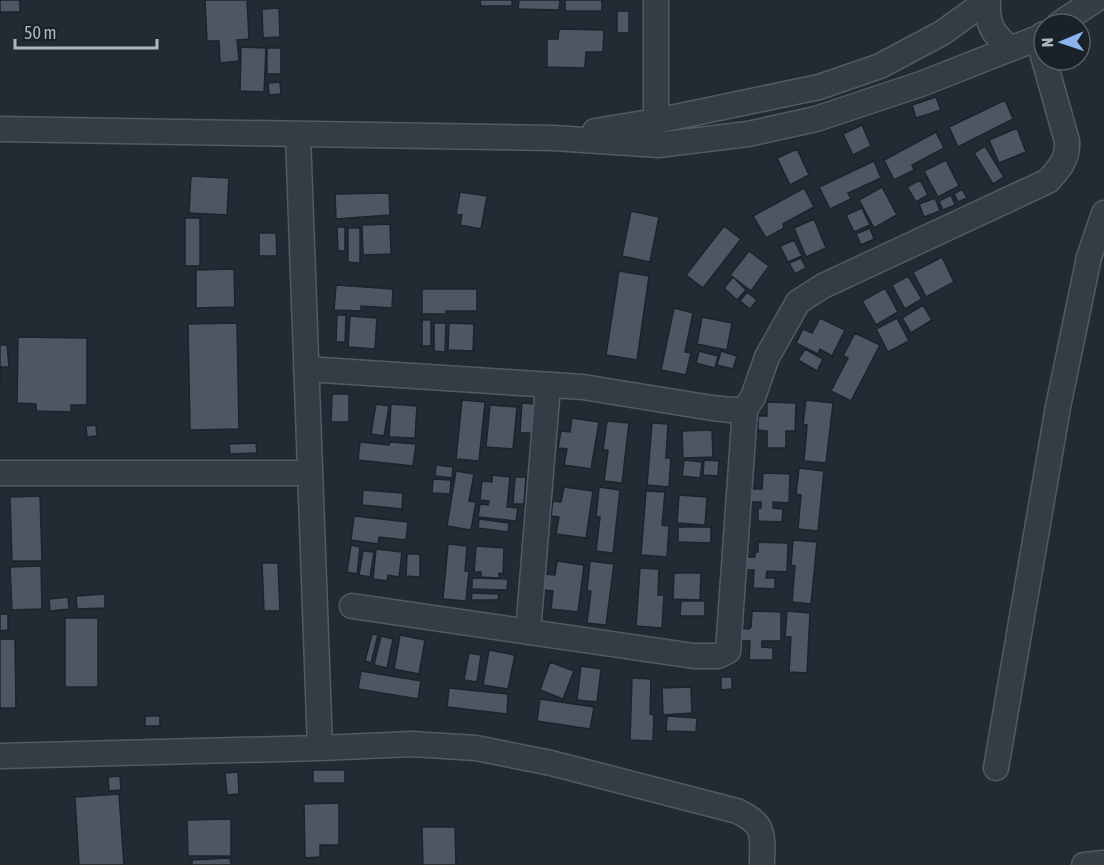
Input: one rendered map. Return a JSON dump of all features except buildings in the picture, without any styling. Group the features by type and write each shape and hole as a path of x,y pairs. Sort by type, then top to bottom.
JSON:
{"street":[{"path":"656,0 656,121"},
{"path":"554,138 656,121 819,87 880,66 942,33 988,0"},
{"path":"988,0 987,17 991,28 998,38 1011,49"},
{"path":"1073,12 1095,0"},
{"path":"0,129 554,138 658,145 748,134 816,118 921,84 1011,49 1032,36"},
{"path":"352,606 694,656 718,656 728,651 745,409 753,397 767,357 798,302 823,286 1048,181 1063,164 1068,153 1058,72"},
{"path":"297,135 320,748"},
{"path":"996,768 1058,407 1089,257 1104,213"},
{"path":"306,369 584,387 711,408 745,409"},
{"path":"528,632 548,386"},
{"path":"0,473 310,473"},
{"path":"0,756 412,744 476,748 551,763 737,811 754,819 762,833 762,865"},
{"path":"1084,865 1104,863"}]}
